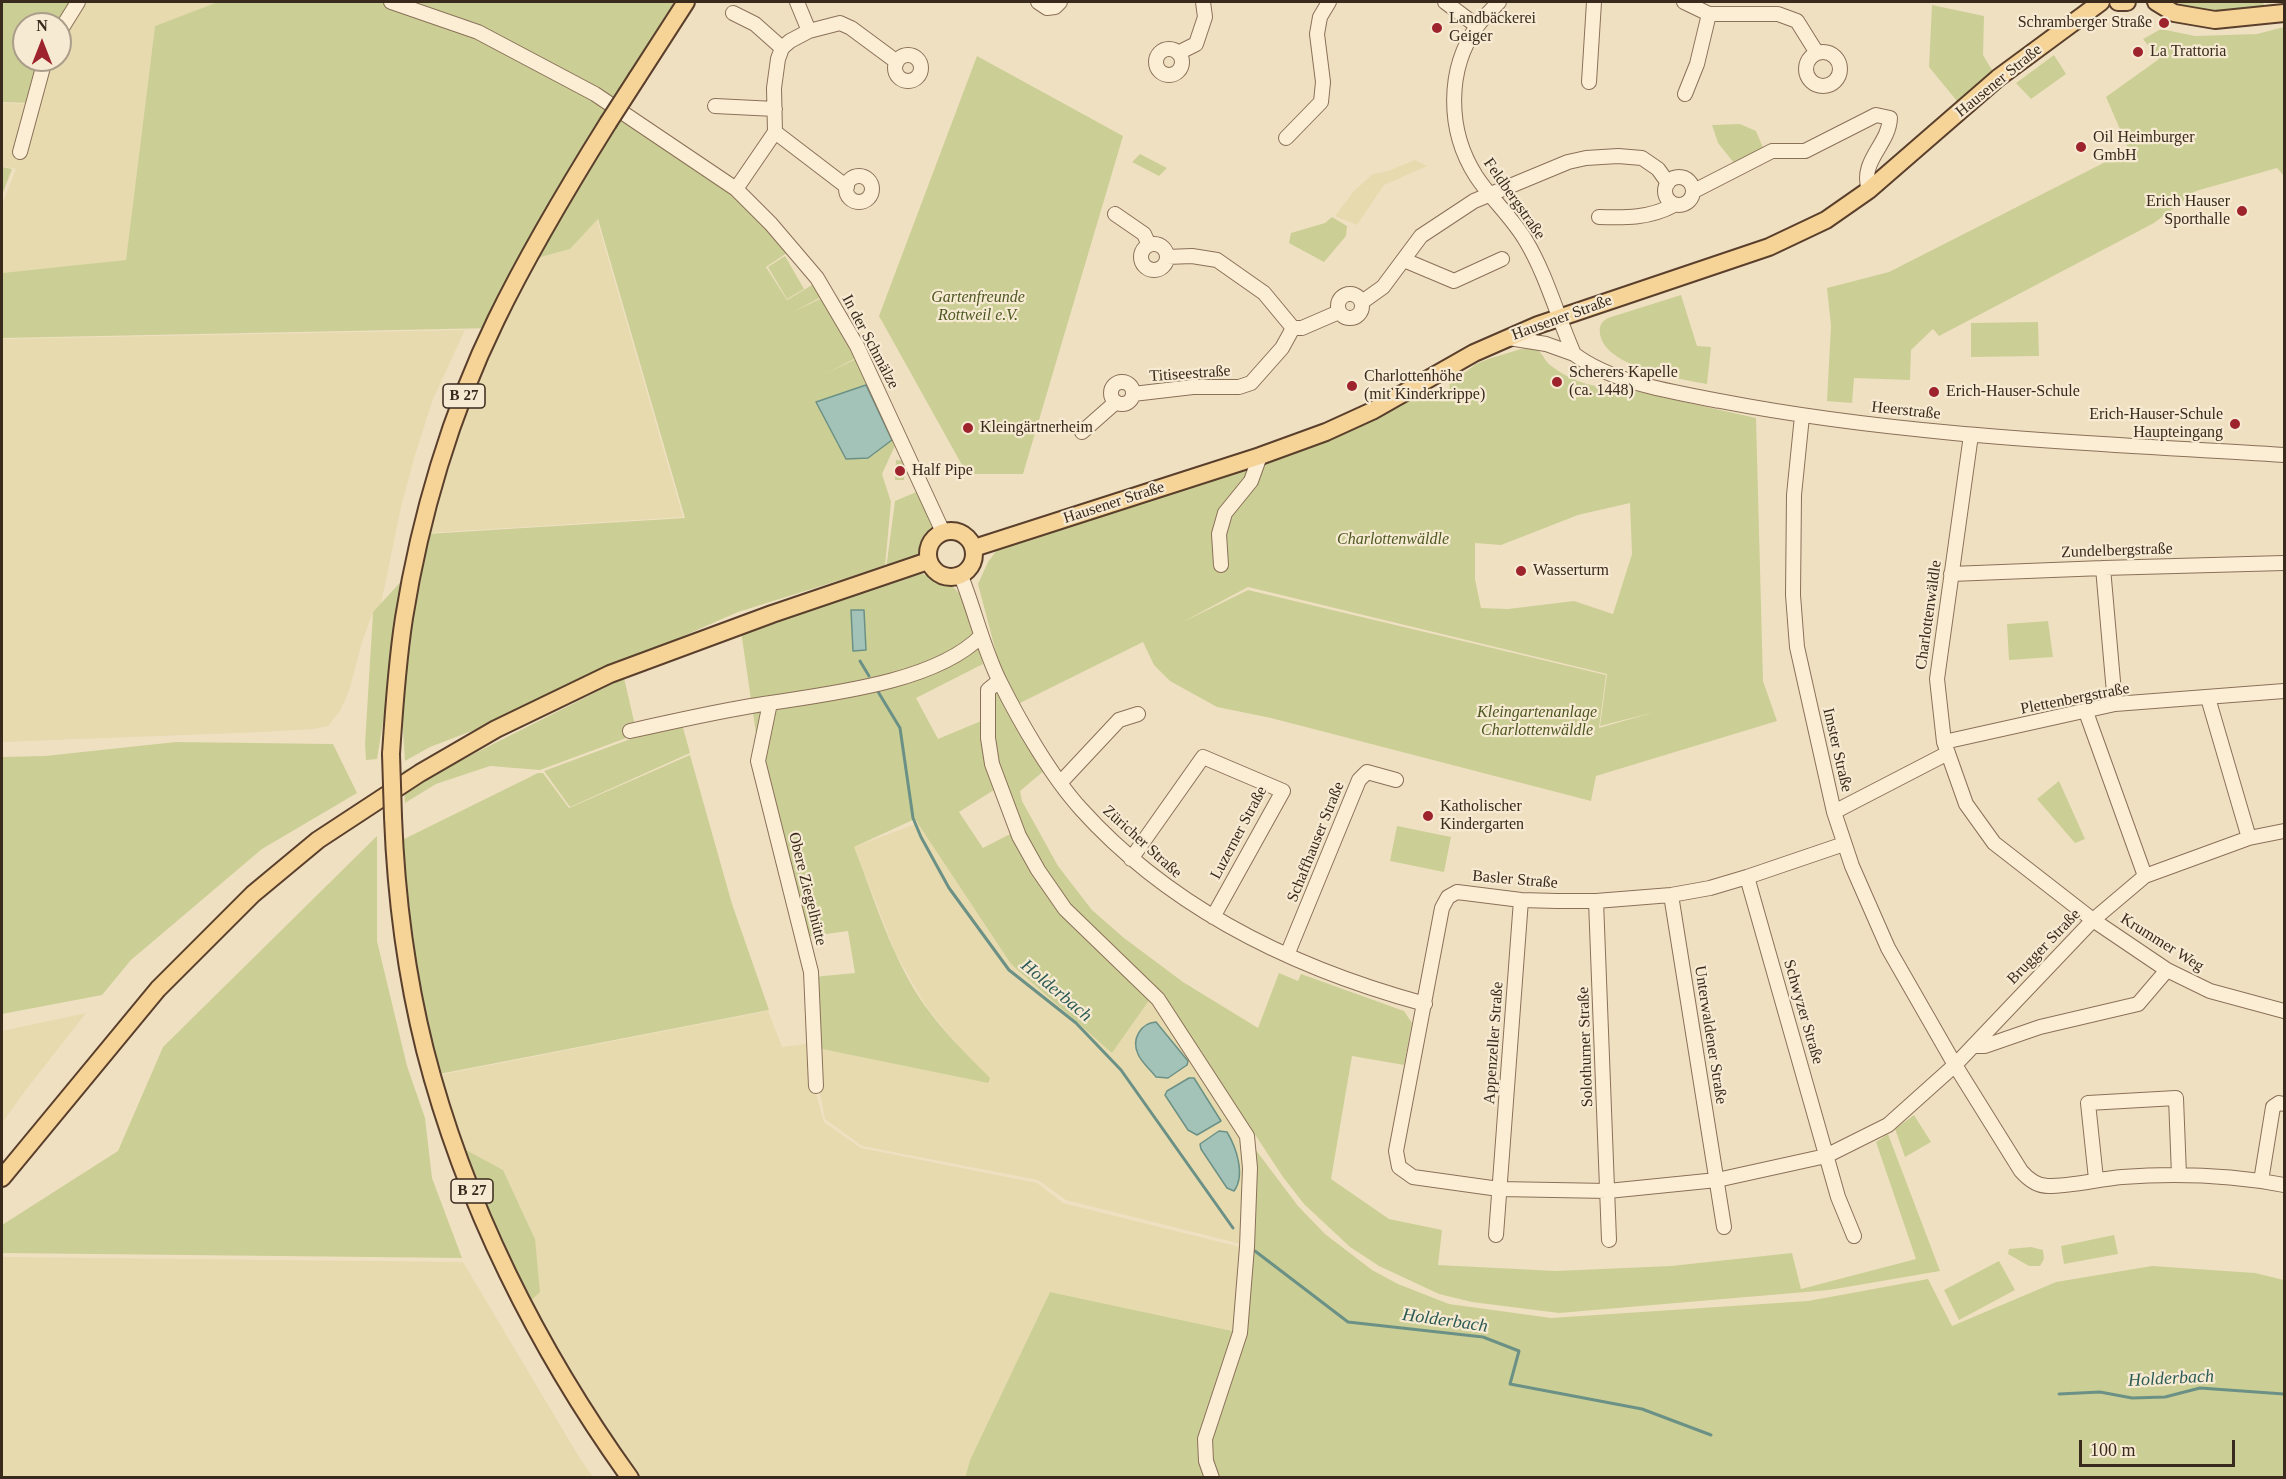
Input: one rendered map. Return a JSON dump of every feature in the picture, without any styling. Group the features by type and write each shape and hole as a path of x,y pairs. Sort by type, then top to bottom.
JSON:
{"main road":[{"name":"B 27","path":"630,1478 563,1372 510,1277 483,1218 449,1131 425,1050 406,956 396,873 391,753 404,618 421,536 441,461 468,385 495,321 568,187 686,2"},
{"name":"Hausener Straße","path":"974,548 1260,456 1326,432 1372,411 1474,354 1509,338 1558,318 1725,264 1769,247 1826,220 1869,190 1998,78 2101,2"},
{"path":"2118,2 2127,2"},
{"path":"2156,2 2174,13 2215,20 2284,13"},
{"path":"956,531 962,534 974,548 972,564 961,576 945,577 931,568 928,561 928,546 937,535 944,532 956,531"},
{"path":"2,1178 158,989 253,894 318,840 420,773 496,729 610,674 772,614 928,561"}],"street":[{"name":"In der Schmälze","path":"391,2 478,32 595,94 736,189 771,224 817,278 857,346 944,532"},
{"path":"797,2 808,31"},
{"path":"1038,2 1047,8 1060,2"},
{"path":"1178,53 1196,44 1205,17 1203,2"},
{"path":"1286,138 1321,102 1323,82 1317,34 1320,17 1329,2"},
{"path":"1445,2 1478,26"},
{"name":"Feldbergstraße","path":"1499,2 1478,26 1456,71 1453,98 1458,135 1466,158 1490,196 1526,241 1558,318"},
{"path":"1589,81 1594,2"},
{"path":"1684,2 1710,14 1778,14 1797,21 1817,53"},
{"path":"733,13 755,24 782,48"},
{"path":"1685,94 1697,64 1710,14"},
{"path":"736,189 775,132 778,59 782,48 790,40 808,31 840,23 851,28 897,62"},
{"path":"20,152 42,72"},
{"path":"715,106 775,109"},
{"path":"1599,217 1629,218 1658,213 1674,205 1682,206 1689,202 1694,191 1772,151 1805,151 1875,115 1890,118 1887,135 1870,161 1866,182 1869,190"},
{"path":"775,132 847,188"},
{"path":"1167,256 1192,256 1217,260 1264,293 1293,328 1302,328 1339,312 1339,300 1345,294 1353,294 1362,302 1383,287 1421,236 1474,201 1568,162 1586,158 1618,156 1642,158 1658,169 1668,183"},
{"path":"1674,205 1666,195 1668,183 1672,179 1681,177 1690,182 1694,191"},
{"path":"1115,214 1144,234 1149,246"},
{"path":"1149,246 1161,246 1167,256 1161,268 1149,269 1142,260 1143,251 1149,246"},
{"path":"1404,260 1454,281 1502,259"},
{"path":"1558,318 1574,354"},
{"name":"Titiseestraße","path":"1082,432 1116,402 1126,403 1133,394 1193,387 1239,387 1251,383 1282,348 1293,328"},
{"name":"Heerstraße","path":"1509,338 1546,344 1574,354 1596,368 1684,394 1802,416 1971,435 2284,455"},
{"name":"Imster Straße","path":"1802,416 1794,495 1793,595 1797,647 1834,812 1852,866 1888,948 1955,1065 2021,1171 2029,1180 2048,1186 2096,1179 2179,1175 2261,1181 2284,1185"},
{"name":"Charlottenwäldle","path":"1971,435 1937,678 1946,748 1966,804 1995,843 2093,920"},
{"path":"1221,565 1219,534 1225,513 1251,481 1260,456"},
{"name":"Zundelbergstraße","path":"1952,574 2284,563"},
{"path":"2103,568 2115,704"},
{"name":"Züricher Straße","path":"961,576 999,681 1022,722 1080,808 1131,859 1182,898 1238,932 1287,955 1353,981 1425,1004"},
{"path":"630,731 690,717 842,690 909,675 937,665 974,644 981,636"},
{"path":"999,681 988,690 988,738 992,764 1019,836 1038,870 1065,909 1158,999 1247,1136 1250,1168 1240,1333 1205,1439 1206,1461 1212,1478"},
{"name":"Plettenbergstraße","path":"1834,812 1946,748 2115,704 2284,691"},
{"path":"2208,698 2249,838"},
{"name":"Obere Ziegelhütte","path":"770,703 758,761 811,972 816,1086"},
{"path":"2086,712 2145,876"},
{"path":"1061,782 1119,720 1138,714"},
{"name":"Luzerner Straße","path":"1131,859 1203,757 1283,791 1213,918"},
{"name":"Schaffhauser Straße","path":"1287,955 1359,780 1367,772 1396,780"},
{"name":"Brugger Straße","path":"1955,1065 2093,920 2145,876 2249,838 2284,831"},
{"name":"Basler Straße","path":"1844,844 1710,888 1671,895 1596,901 1521,900 1457,892 1448,897 1442,908 1396,1151 1399,1167 1413,1177 1499,1189 1608,1191 1717,1180 1826,1156 1888,1125 1955,1065"},
{"name":"Schwyzer Straße","path":"1747,877 1826,1156"},
{"name":"Unterwaldener Straße","path":"1671,895 1717,1180"},
{"name":"Appenzeller Straße","path":"1499,1189 1521,900"},
{"name":"Solothurner Straße","path":"1596,901 1608,1191"},
{"name":"Krummer Weg","path":"2093,920 2167,970 2210,992 2284,1011"},
{"path":"1973,1046 1985,1046 2040,1026 2138,1004 2167,970"},
{"path":"2096,1179 2088,1102 2176,1098 2179,1175"},
{"path":"2261,1181 2273,1107 2279,1103 2284,1104"},
{"path":"1826,1156 1838,1197 1854,1236"},
{"path":"1717,1180 1724,1227"},
{"path":"1496,1235 1499,1189"},
{"path":"1608,1191 1609,1240"}],"shaded area":[{"path":"78,2 218,2 155,26 126,261 2,273 2,205 16,169 2,166 2,103 35,104 43,72 72,72 70,12"},
{"path":"1415,160 1427,166 1384,185 1357,225 1335,216 1354,191 1373,174 1388,171"},
{"path":"597,220 683,517 427,533 449,456 472,391 530,260 570,249"},
{"path":"465,330 433,399 415,455 401,507 381,604 373,612 362,642 349,691 340,711 328,726 263,732 2,742 2,339"},
{"path":"918,823 1112,1053 1150,999 1245,1138 1245,1245 1066,1200 1038,1180 862,1146 825,1119 819,1088 817,1048 988,1083 925,1005 896,954 854,847"},
{"path":"768,1011 782,1047 813,1043 814,1086 824,1122 861,1148 1037,1183 1063,1203 1244,1248 1237,1332 1050,1292 970,1460 965,1477 630,1477 526,1305 535,1239 503,1170 455,1144 434,1076"},
{"path":"86,1013 25,1091 2,1123 2,1031"},
{"path":"2,1257 463,1262 593,1477 2,1477"}],"green space":[{"path":"2,2 72,2 65,12 12,12 12,72 39,72 30,103 2,102"},
{"path":"218,2 386,2 477,33 618,112 495,328 2,338 2,273 126,260 155,26"},
{"path":"395,2 687,2 620,110 479,32"},
{"path":"2172,2 2263,2 2264,5 2206,11"},
{"path":"1932,5 1984,16 1983,55 1992,70 1957,101 1929,67"},
{"path":"2284,27 2284,176 2277,168 2196,191 2154,223 1939,336 1933,329 1911,350 1910,380 1854,378 1852,403 1827,401 1831,326 1827,288 1889,272 2129,150 2106,97 2159,59 2143,39 2161,29 2195,36 2257,34"},
{"path":"2054,55 2066,74 2031,99 2016,83"},
{"name":"Gartenfreunde Rottweil e.V.","path":"977,56 1123,136 1023,474 967,474 879,316"},
{"path":"621,113 735,192 790,251 766,267 787,300 817,282 825,295 793,312 826,296 858,357 825,374 860,357 898,439 882,474 891,502 885,566 738,612 617,665 516,714 430,747 405,761 401,701 410,620 427,534 685,518 598,219 570,249 530,260"},
{"path":"1740,124 1756,131 1764,150 1738,168 1718,143 1712,125"},
{"path":"1140,154 1167,168 1159,176 1132,162"},
{"path":"2,167 12,169 2,195"},
{"path":"1332,217 1347,226 1346,236 1324,262 1289,243 1291,233 1325,223"},
{"path":"785,256 804,289 787,299 768,267"},
{"path":"1681,295 1697,346 1711,347 1707,384 1662,375 1629,363 1615,355 1605,345 1600,334 1601,324 1608,318"},
{"path":"2038,322 2039,356 1971,357 1971,323"},
{"name":"Kleingartenanlage Charlottenwäldle","path":"1521,349 1537,349 1550,365 1565,375 1599,387 1617,387 1756,418 1763,681 1777,721 1596,776 1591,801 1271,718 1217,707 1170,681 1154,665 1143,642 1018,704 998,660 978,584 988,562 997,550 1394,408 1431,391 1434,395 1450,388 1449,385 1476,364","holes":["1630,503 1632,554 1613,614 1574,601 1508,609 1481,608 1475,579 1475,543 1501,545 1578,515","1248,587 1607,674 1600,726 1655,712 1599,728 1606,675 1248,590 1181,623"]},
{"name":"Half Pipe","path":"896,460 906,461 904,480 895,480"},
{"path":"921,490 937,534 926,545 923,562 774,612 612,679 404,786 403,771 610,671 738,616 886,569 895,501"},
{"path":"921,574 949,584 961,596 974,624 983,664 916,698 938,739 986,719 997,788 959,812 983,848 1014,832 1035,872 1150,999 1112,1053 1011,964 915,819 854,847 885,929 913,988 940,1025 990,1078 988,1083 817,1048 813,977 855,973 848,931 804,937 760,761 741,631 775,616"},
{"path":"407,575 377,759 366,760 373,612"},
{"path":"2048,621 2053,657 2009,660 2007,624"},
{"path":"624,678 637,734 540,770 490,766 436,784 405,803 404,789"},
{"path":"994,693 1000,696 1045,770 1020,791 1022,801 1058,866 1092,910 1124,938 1183,982 1258,1028 1279,973 1298,981 1301,974 1404,1011 1412,1023 1404,1065 1352,1056 1331,1179 1389,1219 1442,1230 1438,1265 1556,1271 1671,1266 1792,1253 1801,1289 1916,1259 1876,1142 1888,1134 1940,1271 1829,1290 1559,1313 1472,1302 1439,1294 1379,1266 1350,1247 1304,1204 1283,1177 1223,1086 1191,1044 1065,903 1027,841 995,763"},
{"path":"682,724 690,753 570,807 544,771 633,738"},
{"path":"176,742 333,744 357,793 262,849 131,960 102,995 2,1014 2,757 45,756"},
{"path":"690,755 732,904 769,1010 434,1075 396,843 538,773 543,773 569,808"},
{"path":"2059,781 2085,839 2075,843 2037,799"},
{"path":"1397,826 1451,837 1444,872 1390,861"},
{"path":"377,836 377,941 407,1066 425,1118 432,1178 462,1258 2,1253 2,1225 118,1151 163,1047"},
{"path":"1914,1115 1931,1142 1905,1157 1895,1129"},
{"path":"1249,1141 1298,1206 1325,1234 1372,1270 1398,1284 1449,1304 1551,1318 1808,1301 1928,1279 1952,1326 2056,1282 2152,1266 2255,1273 2284,1280 2284,1477 1215,1478 1207,1441 1242,1333"},
{"path":"455,1144 503,1170 535,1239 540,1292 526,1305"},
{"path":"2114,1235 2118,1254 2064,1264 2061,1246"},
{"path":"2031,1247 2043,1250 2044,1259 2040,1266 2029,1266 2008,1254 2009,1249"},
{"path":"1999,1261 2015,1290 1959,1320 1944,1290"},
{"path":"1050,1292 1237,1332 1202,1440 1210,1477 965,1478 970,1460"}],"water":[{"path":"866,385 892,440 868,458 846,459 816,402"},
{"path":"851,610 864,610 866,650 853,651"},
{"path":"1156,1022 1188,1061 1187,1065 1168,1078 1156,1077 1141,1060 1136,1048 1137,1038 1142,1029"},
{"path":"1189,1078 1194,1078 1221,1121 1197,1135 1188,1130 1165,1095 1167,1091"},
{"path":"1219,1131 1227,1132 1234,1145 1238,1161 1239,1177 1234,1191 1227,1188 1201,1149 1200,1144"}],"waterway":[{"path":"860,661 869,676"},
{"name":"Holderbach","path":"877,690 900,728 913,818 949,888 1009,970 1076,1023 1121,1070 1233,1228"},
{"name":"Holderbach","path":"1255,1251 1348,1322 1483,1337 1519,1351 1510,1384 1642,1409 1711,1435"},
{"name":"Holderbach","path":"2059,1394 2100,1392 2132,1398 2165,1397 2200,1388 2284,1394"}],"place":[{"name":"Schramberger Straße","path":"2164,23"},
{"name":"Landbäckerei Geiger","path":"1437,28"},
{"name":"La Trattoria","path":"2138,52"},
{"name":"Oil Heimburger GmbH","path":"2081,147"},
{"name":"Erich Hauser Sporthalle","path":"2242,211"},
{"name":"Scherers Kapelle (ca. 1448)","path":"1557,382"},
{"name":"Charlottenhöhe (mit Kinderkrippe)","path":"1352,386"},
{"name":"Erich-Hauser-Schule","path":"1934,392"},
{"name":"Erich-Hauser-Schule Haupteingang","path":"2235,424"},
{"name":"Kleingärtnerheim","path":"968,428"},
{"name":"Half Pipe","path":"900,471"},
{"name":"Wasserturm","path":"1521,571"},
{"name":"Katholischer Kindergarten","path":"1428,816"}]}
